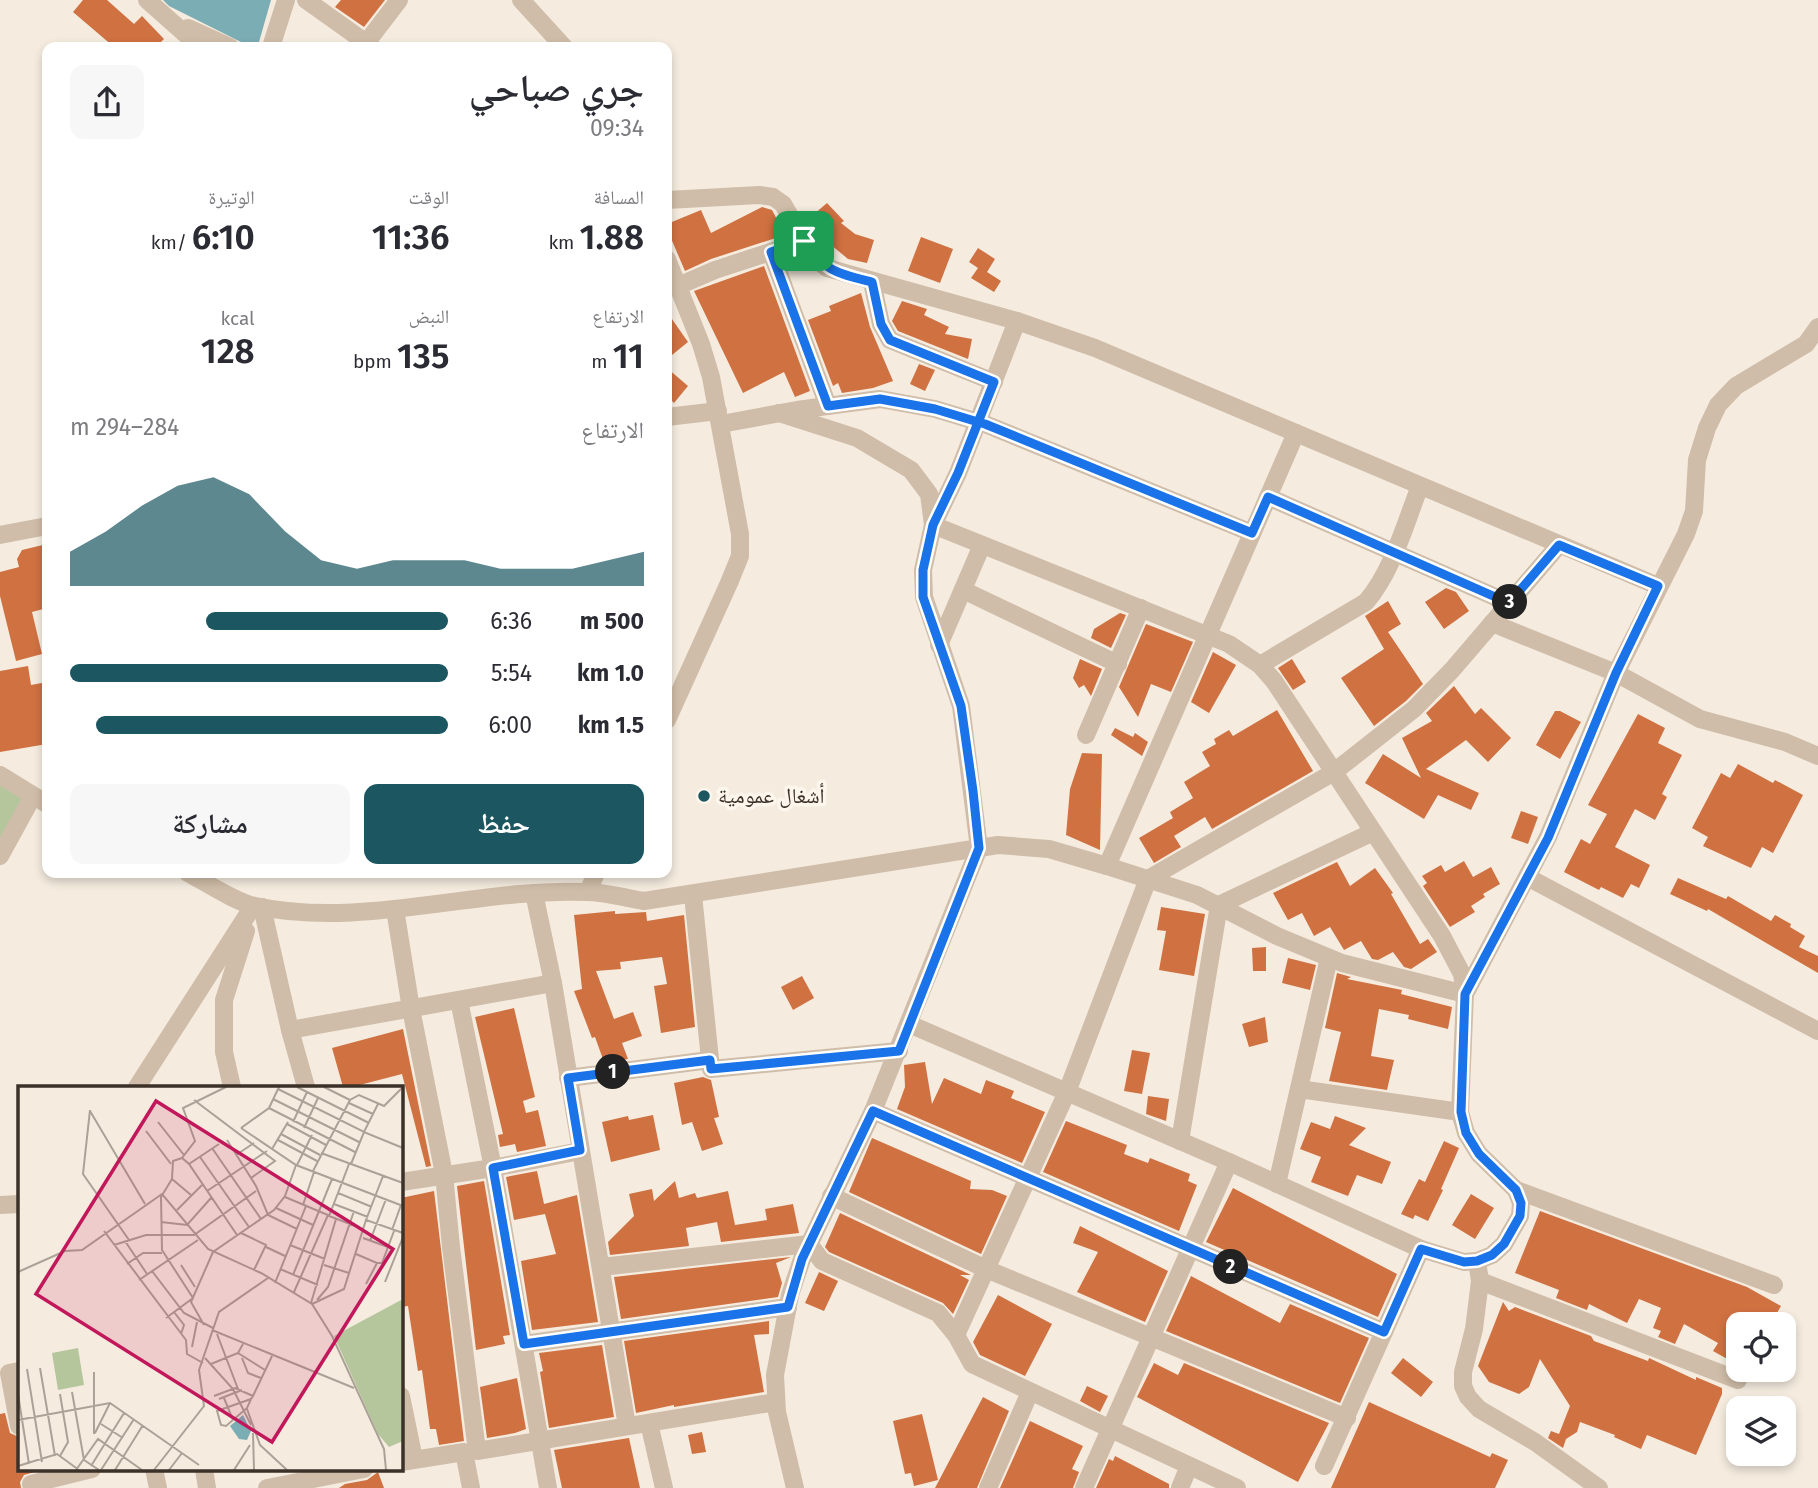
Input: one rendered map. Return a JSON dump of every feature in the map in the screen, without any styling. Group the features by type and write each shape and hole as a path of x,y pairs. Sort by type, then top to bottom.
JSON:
{"street":[{"path":"147,0 195,42"},
{"path":"273,42 286,0"},
{"path":"306,0 362,42"},
{"path":"370,42 399,0"},
{"path":"522,0 560,42"},
{"path":"175,23 219,42"},
{"path":"672,200 773,197 783,204 817,260 827,268 1017,321 1094,348 1658,586"},
{"path":"678,286 715,270 804,241"},
{"path":"771,252 828,406"},
{"path":"672,271 711,377 740,534 740,556 672,709"},
{"path":"872,282 881,324 890,340 994,382"},
{"path":"795,1488 776,1402 775,1375 790,1295 809,1244 899,1051 979,848 961,706 923,597 923,570 933,525 954,484 1017,321"},
{"path":"1465,994 1548,838 1616,673 1686,534 1694,511 1697,460 1718,405 1736,386 1806,344 1818,327"},
{"path":"672,412 719,417 779,413 880,399 935,409 978,422 1252,533"},
{"path":"779,413 856,438 911,470 929,494 933,525"},
{"path":"1107,866 1297,433"},
{"path":"1260,665 1366,602 1394,552 1420,486"},
{"path":"1268,497 1509,603"},
{"path":"933,525 1229,643 1260,665 1274,681 1442,936 1462,974 1465,994 1461,1112 1466,1133 1479,1154 1516,1190 1774,1285"},
{"path":"0,535 42,527"},
{"path":"939,645 982,545"},
{"path":"956,1335 1067,1092 1148,879 1334,772 1414,709 1452,670 1559,545"},
{"path":"962,590 1118,664"},
{"path":"1086,735 1141,608"},
{"path":"1492,623 1616,673 1700,719 1785,742 1818,756"},
{"path":"0,775 40,800 0,856"},
{"path":"1219,905 1373,832"},
{"path":"198,878 258,907 307,914 395,909 534,893 588,892 644,901 998,845 1049,849 1148,879 1219,905 1277,936 1342,963 1465,994"},
{"path":"1527,877 1818,1031"},
{"path":"588,892 594,878"},
{"path":"534,893 553,983 627,1426"},
{"path":"693,895 711,1069 899,1051"},
{"path":"1180,1141 1219,905"},
{"path":"258,907 306,1086"},
{"path":"138,1086 258,907"},
{"path":"232,1086 224,1052 224,1000 258,907"},
{"path":"395,909 411,1009 444,1174 470,1451 471,1488"},
{"path":"1277,1184 1329,958"},
{"path":"290,1030 553,983"},
{"path":"459,1000 493,1168 548,1488"},
{"path":"909,1024 1229,1162 1421,1249 1464,1262 1477,1261 1492,1255 1504,1244 1520,1216 1521,1203 1516,1190"},
{"path":"568,1078 710,1060"},
{"path":"1299,1089 1461,1112"},
{"path":"873,1111 1384,1332"},
{"path":"402,1182 493,1168 580,1150"},
{"path":"1084,1488 1229,1162"},
{"path":"831,1196 986,1269 1152,1335 1347,1418"},
{"path":"0,1205 18,1204"},
{"path":"601,1267 809,1244"},
{"path":"809,1244 821,1261 938,1313 956,1335 972,1364 1237,1488"},
{"path":"1324,1466 1421,1249"},
{"path":"1477,1261 1480,1281 1474,1329 1463,1372 1463,1386 1468,1397 1479,1409 1535,1442 1598,1488"},
{"path":"1480,1281 1726,1375"},
{"path":"524,1344 788,1307"},
{"path":"18,1371 9,1373 18,1421"},
{"path":"988,1488 1030,1392"},
{"path":"402,1407 407,1460 776,1402"},
{"path":"649,1423 664,1488"},
{"path":"1180,1488 1189,1466"},
{"path":"30,1480 86,1470"},
{"path":"154,1470 158,1488"},
{"path":"204,1470 207,1488"},
{"path":"267,1488 360,1470"}],"green space":[{"path":"0,784 24,800 0,841"}],"water":[{"path":"163,0 271,0 259,42 241,42 169,6"}],"building":[{"path":"83,0 107,0 134,24 142,16 164,39 161,42 108,42 73,12"},
{"path":"341,0 385,0 364,27 335,7"},
{"path":"827,203 844,221 841,223 855,234 874,240 867,263 848,259 824,239 821,241 810,229 806,221"},
{"path":"762,207 772,210 785,235 711,259 685,271 672,241 672,222 701,210 711,233"},
{"path":"921,237 953,249 940,283 908,271"},
{"path":"978,248 995,259 987,272 1001,281 994,292 971,278 978,268 969,262"},
{"path":"764,266 810,391 795,397 784,372 743,393 694,291"},
{"path":"861,293 870,327 893,381 873,388 842,393 838,383 833,386 808,320 831,311 829,306"},
{"path":"902,301 927,309 924,315 949,327 945,334 972,339 968,359 898,331 892,321"},
{"path":"672,319 688,342 672,355"},
{"path":"919,364 935,370 925,391 910,384"},
{"path":"672,372 688,386 674,403 672,401"},
{"path":"42,545 42,609 32,612 42,654 16,661 0,596 0,572 19,567 17,559 22,550"},
{"path":"1446,588 1456,592 1469,611 1444,629 1425,602"},
{"path":"1388,601 1401,624 1388,632 1423,684 1374,726 1341,678 1384,649 1365,616"},
{"path":"1120,613 1126,615 1111,648 1091,638 1094,629"},
{"path":"1146,624 1193,642 1171,692 1151,684 1138,717 1119,687"},
{"path":"1213,652 1236,665 1209,713 1191,702"},
{"path":"1080,659 1102,669 1091,696 1084,685 1079,688 1073,678"},
{"path":"1292,659 1306,682 1293,690 1278,668"},
{"path":"28,666 31,685 42,683 42,745 0,752 0,671"},
{"path":"1454,686 1475,714 1481,708 1511,738 1488,762 1466,740 1426,769 1479,793 1471,810 1438,795 1424,819 1365,783 1383,754 1421,778 1402,738 1432,721 1426,713"},
{"path":"1277,710 1313,771 1212,829 1205,817 1174,836 1181,847 1154,863 1139,838 1173,818 1170,812 1193,798 1184,782 1210,766 1202,752 1216,744 1214,739 1229,730 1233,736"},
{"path":"1555,711 1581,722 1560,759 1536,745"},
{"path":"1638,714 1665,728 1658,743 1682,755 1662,794 1667,797 1655,820 1635,809 1615,847 1650,865 1639,888 1631,884 1623,898 1601,887 1599,890 1564,872 1581,839 1590,844 1607,814 1588,805"},
{"path":"1115,728 1133,737 1135,733 1148,742 1142,756 1111,735"},
{"path":"1082,753 1102,754 1100,850 1066,835 1070,789"},
{"path":"1738,764 1803,795 1773,853 1762,847 1751,868 1703,846 1708,837 1692,828 1721,773 1730,778"},
{"path":"1521,811 1538,817 1528,844 1511,838"},
{"path":"1464,861 1473,877 1491,867 1500,884 1483,894 1485,897 1471,906 1475,912 1450,927 1423,886 1427,883 1422,876 1441,865 1445,872"},
{"path":"1337,862 1350,886 1375,868 1393,893 1391,894 1420,944 1428,939 1437,952 1411,969 1404,967 1393,952 1378,960 1372,959 1361,941 1344,950 1330,927 1314,936 1302,913 1288,920 1273,893"},
{"path":"1678,878 1726,899 1728,896 1771,921 1775,915 1791,924 1790,927 1805,936 1799,947 1818,956 1818,973 1708,909 1707,911 1670,894"},
{"path":"1161,907 1205,914 1194,976 1159,970 1166,931 1157,930"},
{"path":"615,911 615,914 646,912 647,921 684,915 695,1027 661,1033 654,986 667,984 662,957 620,962 621,969 596,971 614,1019 633,1012 642,1036 622,1043 628,1059 604,1062 574,991 582,989 574,915"},
{"path":"1266,947 1266,971 1253,971 1252,948"},
{"path":"1288,958 1316,965 1310,990 1282,983"},
{"path":"1337,973 1351,977 1347,979 1402,990 1401,994 1452,1007 1448,1029 1408,1019 1409,1015 1379,1009 1371,1056 1394,1060 1387,1090 1329,1081 1341,1032 1325,1028"},
{"path":"802,976 814,998 793,1010 781,987"},
{"path":"514,1008 535,1097 523,1101 526,1113 538,1110 546,1146 517,1152 515,1144 500,1147 498,1135 503,1134 475,1017"},
{"path":"1265,1017 1268,1042 1249,1047 1242,1024"},
{"path":"403,1029 431,1166 426,1167 402,1074 356,1086 343,1086 332,1048"},
{"path":"1132,1050 1150,1053 1142,1094 1124,1091"},
{"path":"925,1062 932,1104 944,1078 981,1094 986,1080 1014,1091 1011,1098 1045,1112 1022,1163 897,1109 905,1087 904,1065"},
{"path":"703,1077 711,1080 719,1117 714,1118 723,1144 702,1151 692,1122 682,1125 674,1083"},
{"path":"1148,1096 1169,1099 1166,1121 1146,1114"},
{"path":"653,1115 660,1150 611,1162 602,1122 628,1116 629,1120"},
{"path":"1335,1116 1366,1128 1349,1145 1391,1162 1382,1184 1357,1175 1348,1196 1311,1182 1321,1157 1300,1149 1311,1122 1330,1129"},
{"path":"1066,1121 1127,1145 1124,1154 1148,1163 1150,1158 1190,1174 1188,1181 1197,1185 1179,1231 1043,1172"},
{"path":"872,1138 971,1181 970,1189 992,1190 1007,1196 981,1254 849,1192"},
{"path":"1444,1141 1459,1148 1428,1221 1415,1215 1413,1219 1401,1214 1419,1179 1425,1182"},
{"path":"537,1171 544,1204 577,1195 598,1322 532,1330 521,1261 556,1254 545,1214 514,1220 506,1177"},
{"path":"484,1181 510,1335 503,1336 505,1344 476,1350 457,1186"},
{"path":"675,1181 679,1198 695,1193 697,1198 728,1191 735,1225 767,1220 765,1209 793,1204 799,1233 721,1242 717,1222 686,1228 689,1246 610,1255 608,1242 634,1216 629,1194 652,1189 654,1201"},
{"path":"1233,1188 1397,1274 1378,1317 1206,1242"},
{"path":"434,1191 464,1441 439,1445 436,1429 430,1429 422,1370 418,1371 408,1306 402,1307 402,1198"},
{"path":"1471,1194 1494,1208 1475,1239 1452,1225"},
{"path":"1540,1211 1747,1287 1781,1306 1778,1312 1726,1312 1726,1358 1713,1351 1718,1343 1684,1324 1675,1344 1658,1337 1661,1331 1653,1328 1661,1308 1639,1299 1627,1323 1589,1304 1587,1310 1556,1298 1559,1290 1515,1273"},
{"path":"840,1213 971,1275 960,1275 969,1280 953,1314 943,1303 829,1252 825,1247"},
{"path":"1080,1226 1168,1271 1145,1322 1077,1292 1098,1252 1073,1243"},
{"path":"791,1257 776,1263 782,1283 778,1297 621,1319 614,1277"},
{"path":"819,1272 838,1281 824,1311 805,1303"},
{"path":"1191,1276 1280,1323 1290,1304 1369,1338 1340,1403 1166,1331"},
{"path":"998,1295 1052,1324 1025,1376 980,1355 973,1342"},
{"path":"1503,1302 1509,1311 1515,1307 1591,1336 1594,1341 1648,1361 1649,1358 1696,1380 1696,1377 1722,1388 1722,1394 1696,1455 1647,1435 1641,1449 1614,1437 1615,1435 1580,1422 1577,1432 1566,1439 1563,1448 1548,1438 1551,1431 1559,1434 1570,1406 1540,1359 1529,1387 1519,1394 1489,1382 1478,1366"},
{"path":"769,1321 769,1334 754,1335 764,1392 636,1413 624,1341"},
{"path":"602,1345 614,1417 549,1428 539,1353"},
{"path":"1403,1358 1433,1382 1421,1397 1391,1373"},
{"path":"1154,1363 1178,1375 1184,1363 1329,1423 1298,1482 1137,1397"},
{"path":"517,1378 526,1429 487,1438 480,1387"},
{"path":"1087,1386 1108,1396 1100,1412 1080,1401"},
{"path":"983,1397 1009,1411 977,1488 935,1488"},
{"path":"1369,1402 1490,1457 1492,1453 1508,1460 1495,1488 1331,1488"},
{"path":"5,1413 10,1433 18,1437 18,1470 42,1470 24,1475 20,1482 21,1488 0,1488 0,1414"},
{"path":"922,1414 938,1480 914,1486 911,1473 905,1474 893,1421"},
{"path":"1030,1421 1083,1446 1072,1469 1079,1472 1073,1488 1000,1488"},
{"path":"702,1432 706,1452 692,1454 688,1435"},
{"path":"629,1438 640,1488 562,1488 554,1450"},
{"path":"1115,1456 1169,1484 1169,1488 1096,1488 1109,1459 1113,1461"},
{"path":"378,1472 384,1488 339,1488 345,1484 367,1480"}],"place":[{"name":"أشغال عمومية","path":"704,796"}],"route":[{"path":"804,241 771,252 828,406 880,399 935,409 978,422 985,424 1252,533 1268,497 1509,603 1559,545 1658,586 1616,673 1548,838 1465,994 1461,1112 1466,1133 1479,1154 1516,1190 1521,1203 1520,1216 1504,1244 1492,1255 1477,1261 1464,1262 1421,1249 1384,1332 873,1111 802,1259 788,1307 524,1344 493,1168 580,1150 568,1078 710,1060 711,1069 899,1051 979,848 961,706 923,597 923,570 933,525 945,505 958,473 978,422 994,382 890,340 881,324 872,282 827,268 817,260 804,241"}]}
